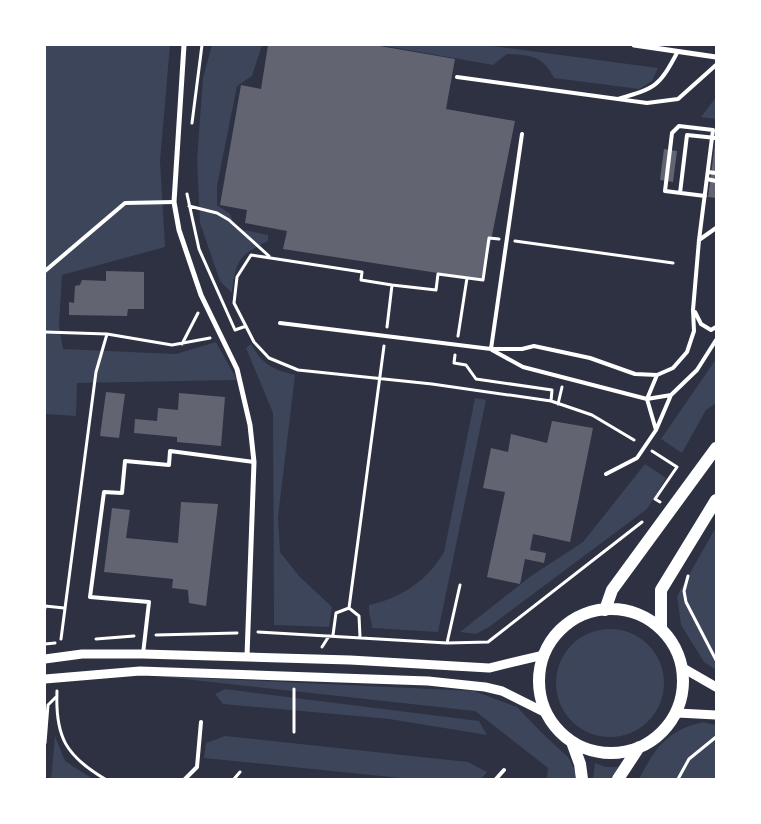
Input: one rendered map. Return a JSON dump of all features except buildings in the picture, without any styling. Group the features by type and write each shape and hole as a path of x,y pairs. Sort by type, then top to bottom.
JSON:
{"main road":[{"path":"605,610 612,590 716,448"},
{"path":"660,628 661,590 716,500"},
{"path":"605,610 630,611 648,619 660,628 672,642 683,668 683,688 677,708 668,724 655,738 639,747 621,752 600,752 572,742 561,732 544,712 539,677 543,655 556,633 568,622 587,612 605,610"},
{"path":"572,742 580,764 582,779"},
{"path":"618,779 639,747"}],"street":[{"path":"184,45 174,202 179,230 204,301 237,369 250,425 254,462 248,656"},
{"path":"634,45 716,57"},
{"path":"45,659 82,654 248,656 489,668 514,664 543,655"},
{"path":"683,668 716,687"},
{"path":"45,680 140,671 428,681 485,687 502,691 544,712"},
{"path":"668,724 678,713 716,715"}],"lane":[{"path":"615,99 649,90 665,76 678,51"},
{"path":"457,77 647,103 678,98 716,65"},
{"path":"280,323 490,349 522,349 534,346 590,358 635,374 657,375 673,368 687,352 694,331 693,310 699,240 705,196 710,153 714,138 713,130 678,126 672,133 666,191 705,196"},
{"path":"490,349 522,134"},
{"path":"680,193 686,135 714,138"},
{"path":"710,153 716,154"},
{"path":"709,162 716,163"},
{"path":"708,172 716,173"},
{"path":"707,180 716,181"},
{"path":"45,272 125,203 174,202"},
{"path":"699,240 716,228"},
{"path":"693,310 701,324 711,330 716,327"},
{"path":"606,474 637,458 656,430 671,396 696,370 716,340"},
{"path":"490,349 523,367 647,398 671,396"},
{"path":"656,430 647,398 657,375"},
{"path":"143,654 149,602 90,597 104,492 122,493 125,461 169,465 170,451 254,462"},
{"path":"185,779 197,767 201,722"},
{"path":"496,779 504,770"}],"path":[{"path":"191,131 202,45"},
{"path":"188,187 189,206 199,250 235,330 246,326"},
{"path":"189,206 217,212 229,220 270,258"},
{"path":"392,284 361,280 362,272 251,255 237,277 234,303 254,342 269,358 298,370 432,384 546,400 592,415 634,440"},
{"path":"182,344 204,301"},
{"path":"45,332 107,334 172,345 210,338"},
{"path":"61,639 96,372 107,334"},
{"path":"558,404 564,377"},
{"path":"647,448 677,467 655,499 662,503 658,507"},
{"path":"250,631 447,643 488,642 649,517"},
{"path":"693,568 685,586 686,602 716,660"},
{"path":"447,643 460,585"},
{"path":"349,608 350,598"},
{"path":"45,608 45,606 64,608"},
{"path":"333,635 336,613 349,608"},
{"path":"349,608 359,616 360,637"},
{"path":"284,687 294,688 294,732"},
{"path":"57,690 59,732 67,747 82,766 105,779"},
{"path":"45,743 48,705 57,696"},
{"path":"678,779 689,759 716,737"},
{"path":"234,779 240,772"}],"shaded area":[{"path":"45,45 170,45 160,161 165,247 62,275 59,325 63,349 176,354 216,342 237,380 77,383 76,416 45,414"},
{"path":"212,45 262,45 252,76 237,86 217,186 217,205 230,214 235,228 268,235 268,241 244,255 240,260 235,273 232,293 220,281 200,223 197,159 203,78"},
{"path":"380,45 485,45 658,68 652,81 639,89 554,78 541,61 530,56 507,54 493,65"},
{"path":"716,97 716,119 701,117"},
{"path":"251,344 260,357 269,365 280,371 295,375 278,517 280,552 299,576 332,607 329,627 274,625 273,413 246,348"},
{"path":"716,359 716,403 706,410 682,453 661,439"},
{"path":"475,398 486,400 438,632 372,628 369,605 392,598 412,587 430,572 444,552"},
{"path":"645,464 666,478 647,509 489,627 476,634 460,632 531,576 583,542"},
{"path":"716,527 716,670 704,662 681,625 677,596"},
{"path":"610,629 631,633 649,644 660,662 664,683 660,704 649,722 631,733 610,737 589,733 571,722 560,704 556,683 560,662 571,644 589,633"},
{"path":"157,676 474,691 517,707 569,758 579,779 547,779 548,768 475,711"},
{"path":"225,689 479,721 487,735 389,719 223,704 215,694"},
{"path":"703,722 716,725 716,779 639,779 657,749 664,742 680,730"},
{"path":"55,736 65,761 93,779 51,779"},
{"path":"225,736 468,762 487,772 481,779 410,779 204,758 206,743"},
{"path":"595,763 606,767 618,767 612,779 593,779"}]}
